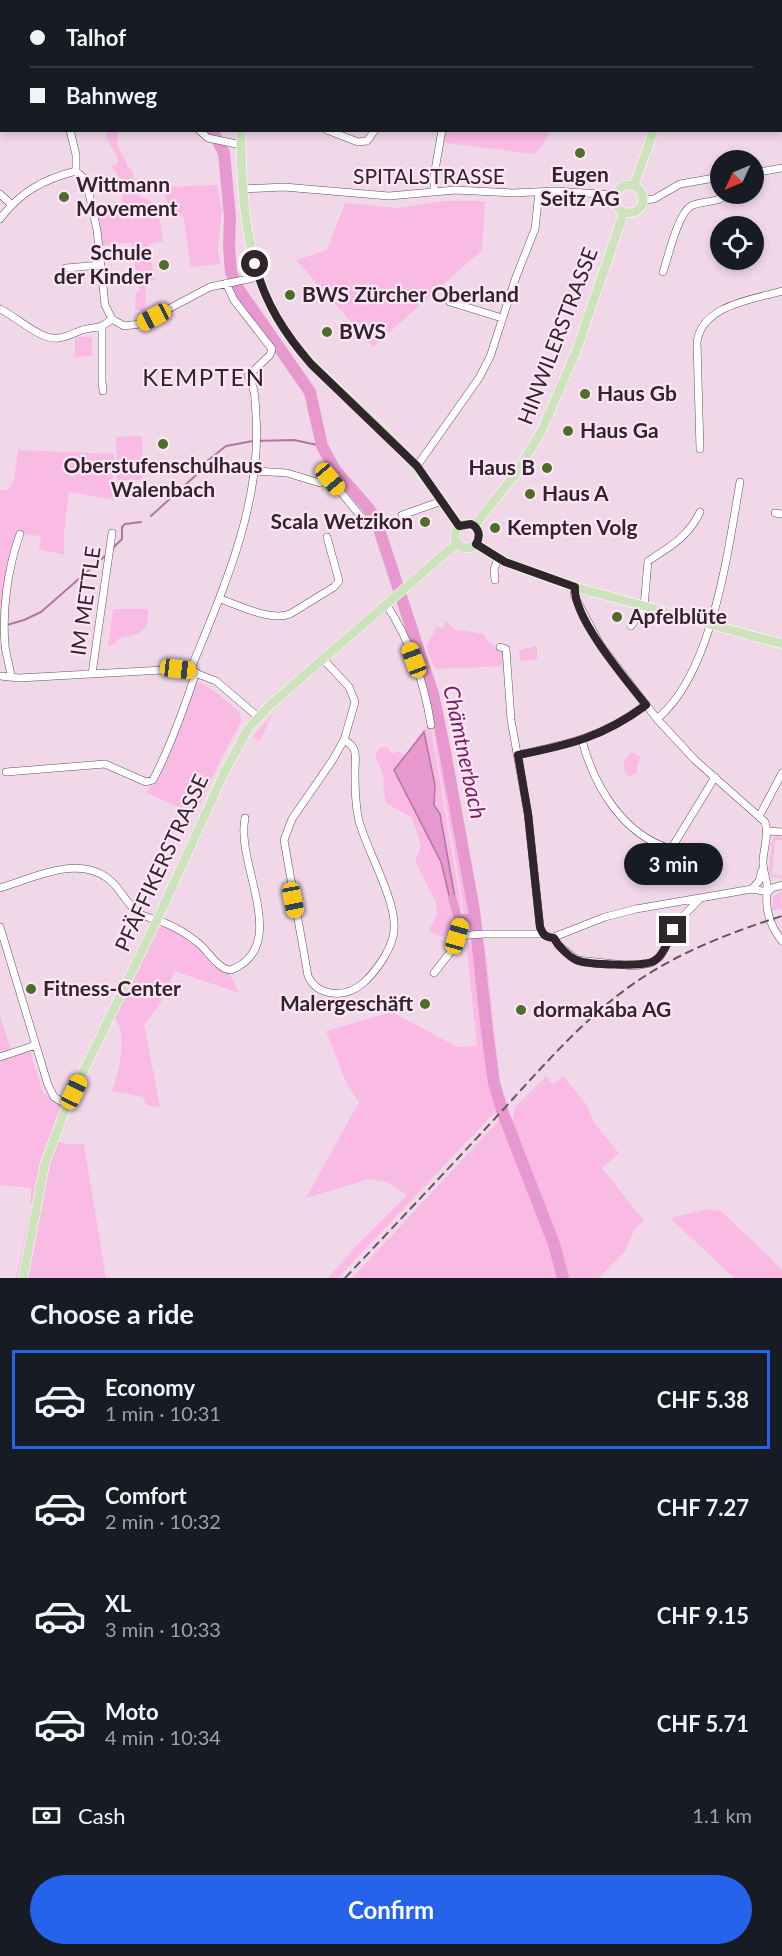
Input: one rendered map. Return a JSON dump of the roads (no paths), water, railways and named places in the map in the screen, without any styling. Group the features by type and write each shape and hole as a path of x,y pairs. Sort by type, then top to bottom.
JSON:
{"main road":[{"path":"241,132 243,189 250,242 258,277 271,308 311,364 417,466 459,526"},
{"path":"634,185 653,132"},
{"path":"634,185 641,191 643,200 641,207 635,212 624,212 618,207 615,195 622,186 634,185"},
{"name":"HINWILERSTRASSE","path":"474,526 516,472 542,430 577,349 624,212"},
{"path":"459,526 467,524 474,526 479,532 476,544"},
{"path":"459,526 455,536 457,543 466,548 476,544"},
{"name":"PFÄFFIKERSTRASSE","path":"23,1278 45,1163 67,1105 157,920 238,744 257,716 457,543"},
{"path":"476,544 498,559 575,587 782,644"}],"street":[{"path":"70,132 76,156 76,171 86,180 97,230 105,305 112,319 124,326 140,324 200,292 227,283 258,277"},
{"path":"201,132 208,138 241,145"},
{"path":"332,132 358,142 367,141 374,132"},
{"path":"434,192 434,176 442,132"},
{"path":"764,170 782,168"},
{"path":"0,219 11,204 38,184 76,171"},
{"path":"643,200 654,199 680,184 710,179"},
{"name":"SPITALSTRASSE","path":"243,189 284,187 389,196 455,190 513,193 555,191 615,195"},
{"path":"417,466 479,378 490,357 516,277 535,229 539,192"},
{"path":"0,194 11,204"},
{"path":"663,272 686,210 710,202"},
{"path":"66,268 101,265"},
{"path":"6,772 105,765 146,782 153,780 177,726 193,671 220,599 240,536 255,471 258,434 255,391 248,376 270,356 272,349 234,300 227,283"},
{"path":"700,449 697,342 701,326 718,311 782,291"},
{"path":"450,302 502,318"},
{"path":"0,309 49,338 58,338 86,329 102,327 112,319"},
{"path":"102,327 103,391"},
{"path":"255,471 287,472 320,483 330,479 363,519"},
{"path":"657,719 668,708 686,682 710,624 720,594 740,482"},
{"path":"402,515 442,501"},
{"path":"631,626 644,607 648,561 680,540 693,527 700,512"},
{"name":"IM METTLE","path":"92,674 112,533"},
{"path":"11,677 5,647 5,626 9,581 14,551 20,534"},
{"path":"220,599 273,617 290,614 334,587 339,580 327,537"},
{"path":"495,580 494,569 498,559"},
{"path":"575,587 577,601 586,620 616,668 657,719 680,744 765,822 767,831 762,870 759,880 752,888"},
{"path":"389,601 422,680 430,725"},
{"path":"500,647 506,649 512,720 528,814 542,933 554,938 610,916 637,909 752,888 768,892"},
{"path":"324,659 349,687 355,702 344,740 292,819 284,840 308,976 312,984 322,991 334,994 349,991 362,984 390,946 394,932 392,910 355,802 355,752 350,743 344,740"},
{"path":"0,676 171,669 193,671 216,681 257,716"},
{"path":"518,755 582,740 617,725 646,705"},
{"path":"582,740 596,778 613,807 658,846 671,849 715,777"},
{"path":"760,816 782,773"},
{"path":"0,888 68,868 90,870 112,882 135,910 143,916 172,926 198,942 226,970 234,969 250,958 259,942 261,925 242,835 245,818"},
{"path":"767,831 782,832"},
{"path":"762,870 768,892"},
{"path":"782,885 772,888 765,898 770,919 782,941"},
{"path":"554,938 558,945 577,960 634,966 651,963 660,957 679,920 701,898"},
{"path":"435,973 452,950 462,921"},
{"path":"0,927 51,1094 67,1105"},
{"path":"457,936 542,933"},
{"path":"0,1058 36,1045"}],"waterway":[{"name":"Chämtnerbach","path":"213,132 224,153 230,217 231,272 239,290 310,392 322,446 335,470 369,509 377,523 433,694 474,910 494,1083 503,1113 554,1244 563,1278"},
{"path":"151,516 195,476 202,465 226,446 253,441 294,440 322,446"},
{"path":"111,550 122,539 122,527 125,524 141,522"},
{"path":"0,627 41,612 105,556"},
{"path":"452,898 458,918 460,918"},
{"path":"464,918 475,918"}],"railway":[{"path":"345,1278 551,1058 605,1006 645,976 678,957 729,934 782,916"}],"place":[{"name":"Eugen Seitz AG","path":"580,153"},
{"name":"Wittmann Movement","path":"64,197"},
{"name":"Schule der Kinder","path":"164,265"},
{"name":"BWS Zürcher Oberland","path":"290,295"},
{"name":"BWS","path":"327,332"},
{"name":"Haus Gb","path":"585,394"},
{"name":"Haus Ga","path":"568,431"},
{"name":"Oberstufenschulhaus Walenbach","path":"163,444"},
{"name":"Haus B","path":"547,468"},
{"name":"Haus A","path":"530,494"},
{"name":"Scala Wetzikon","path":"425,522"},
{"name":"Kempten Volg","path":"495,528"},
{"name":"Apfelblüte","path":"617,617"},
{"name":"Fitness-Center","path":"31,989"},
{"name":"Malergeschäft","path":"425,1004"},
{"name":"dormakaba AG","path":"521,1010"}],"district":[{"name":"KEMPTEN","path":"204,378"}]}
